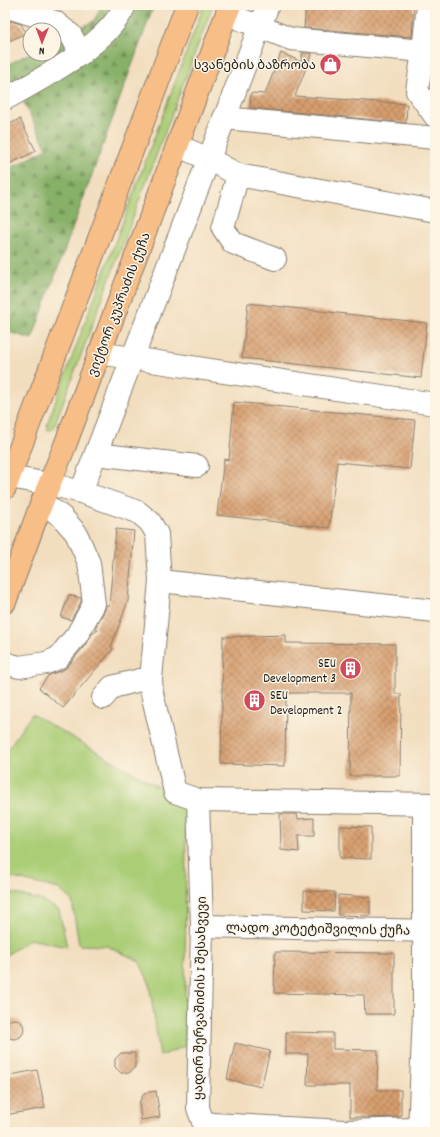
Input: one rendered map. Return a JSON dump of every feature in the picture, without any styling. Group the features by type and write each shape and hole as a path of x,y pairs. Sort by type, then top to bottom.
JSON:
{"main road":[{"path":"6,481 187,5"},
{"name":"ვიქტორ კუპრაძის ქუჩა","path":"5,602 229,9"}],"street":[{"path":"5,99 43,78 81,54 110,29 125,5"},
{"path":"81,492 268,5"},
{"path":"428,5 424,51 416,91 435,116"},
{"path":"5,6 55,22 71,35 81,54"},
{"path":"229,9 260,26 291,39 424,51"},
{"path":"224,118 435,138"},
{"path":"178,146 209,159 238,174 435,211"},
{"path":"238,174 223,228 233,242 275,259"},
{"path":"99,353 435,404"},
{"path":"96,454 197,466"},
{"path":"6,481 46,493 81,492 138,512 150,522 157,534 160,581 151,679 152,693 175,792 198,800 429,804"},
{"path":"5,663 19,667 46,663 58,658 77,635 94,604 89,562 76,533 62,517 46,493"},
{"path":"160,581 435,611"},
{"path":"103,698 112,687 140,680 151,679"},
{"name":"ყადირ შერვაშიძის I შესახვევი","path":"198,800 202,926 198,1108 203,1122 213,1124 345,1132 419,1130 424,1013 430,931 429,804"},
{"name":"ლადო კოტეტიშვილის ქუჩა","path":"202,926 430,931"}],"green space":[{"path":"102,5 154,5 32,339 5,331 5,171 47,149 13,81 5,86 5,66 22,57 22,62 62,62 62,37 94,21"},
{"path":"204,5 213,5 53,429 48,430 47,424"},
{"path":"32,714 186,803 185,1046 160,1056 149,982 139,961 107,946 79,945 72,901 59,889 5,876 5,753"},
{"path":"5,891 43,901 59,910 67,947 30,939 5,956"}],"building":[{"path":"306,5 414,5 412,37 304,28"},
{"path":"11,21 21,24 22,35 5,43 5,24"},
{"path":"281,53 302,62 302,53 312,53 295,96 407,104 406,123 250,108 251,93 265,94"},
{"path":"20,119 36,151 5,166 5,126"},
{"path":"248,303 427,323 421,378 242,358"},
{"path":"234,402 415,420 410,469 337,462 329,528 217,515 224,459 229,460"},
{"path":"116,529 134,531 128,601 111,647 113,649 63,708 39,688 49,675 63,670 68,666 87,643 92,634 98,630 95,628 105,610 106,605 109,606"},
{"path":"69,595 81,598 81,602 71,620 61,617"},
{"path":"286,635 286,643 395,644 395,694 401,694 400,776 350,776 351,693 286,693 285,766 221,764 223,637"},
{"path":"280,814 297,814 298,819 314,818 314,836 298,836 299,852 281,850"},
{"path":"340,826 371,827 371,859 340,858"},
{"path":"304,891 335,892 334,911 304,910"},
{"path":"338,895 370,897 370,916 338,915"},
{"path":"275,952 394,953 394,1014 365,1014 364,995 274,993"},
{"path":"14,1019 21,1022 24,1029 21,1036 14,1039 7,1036 4,1029 7,1022"},
{"path":"286,1032 333,1033 333,1049 378,1050 377,1090 401,1090 401,1117 350,1117 350,1085 307,1085 308,1054 286,1054"},
{"path":"235,1043 270,1051 261,1087 227,1079"},
{"path":"121,1053 135,1053 135,1067 129,1073 121,1073 115,1067 115,1059"},
{"path":"37,1070 45,1108 5,1115 5,1076"},
{"path":"156,1091 160,1117 141,1120 139,1103 144,1093"}],"place":[{"name":"სვანების ბაზრობა","path":"331,64"},
{"name":"SEU Development 3","path":"351,669"},
{"name":"SEU Development 2","path":"254,701"}]}
